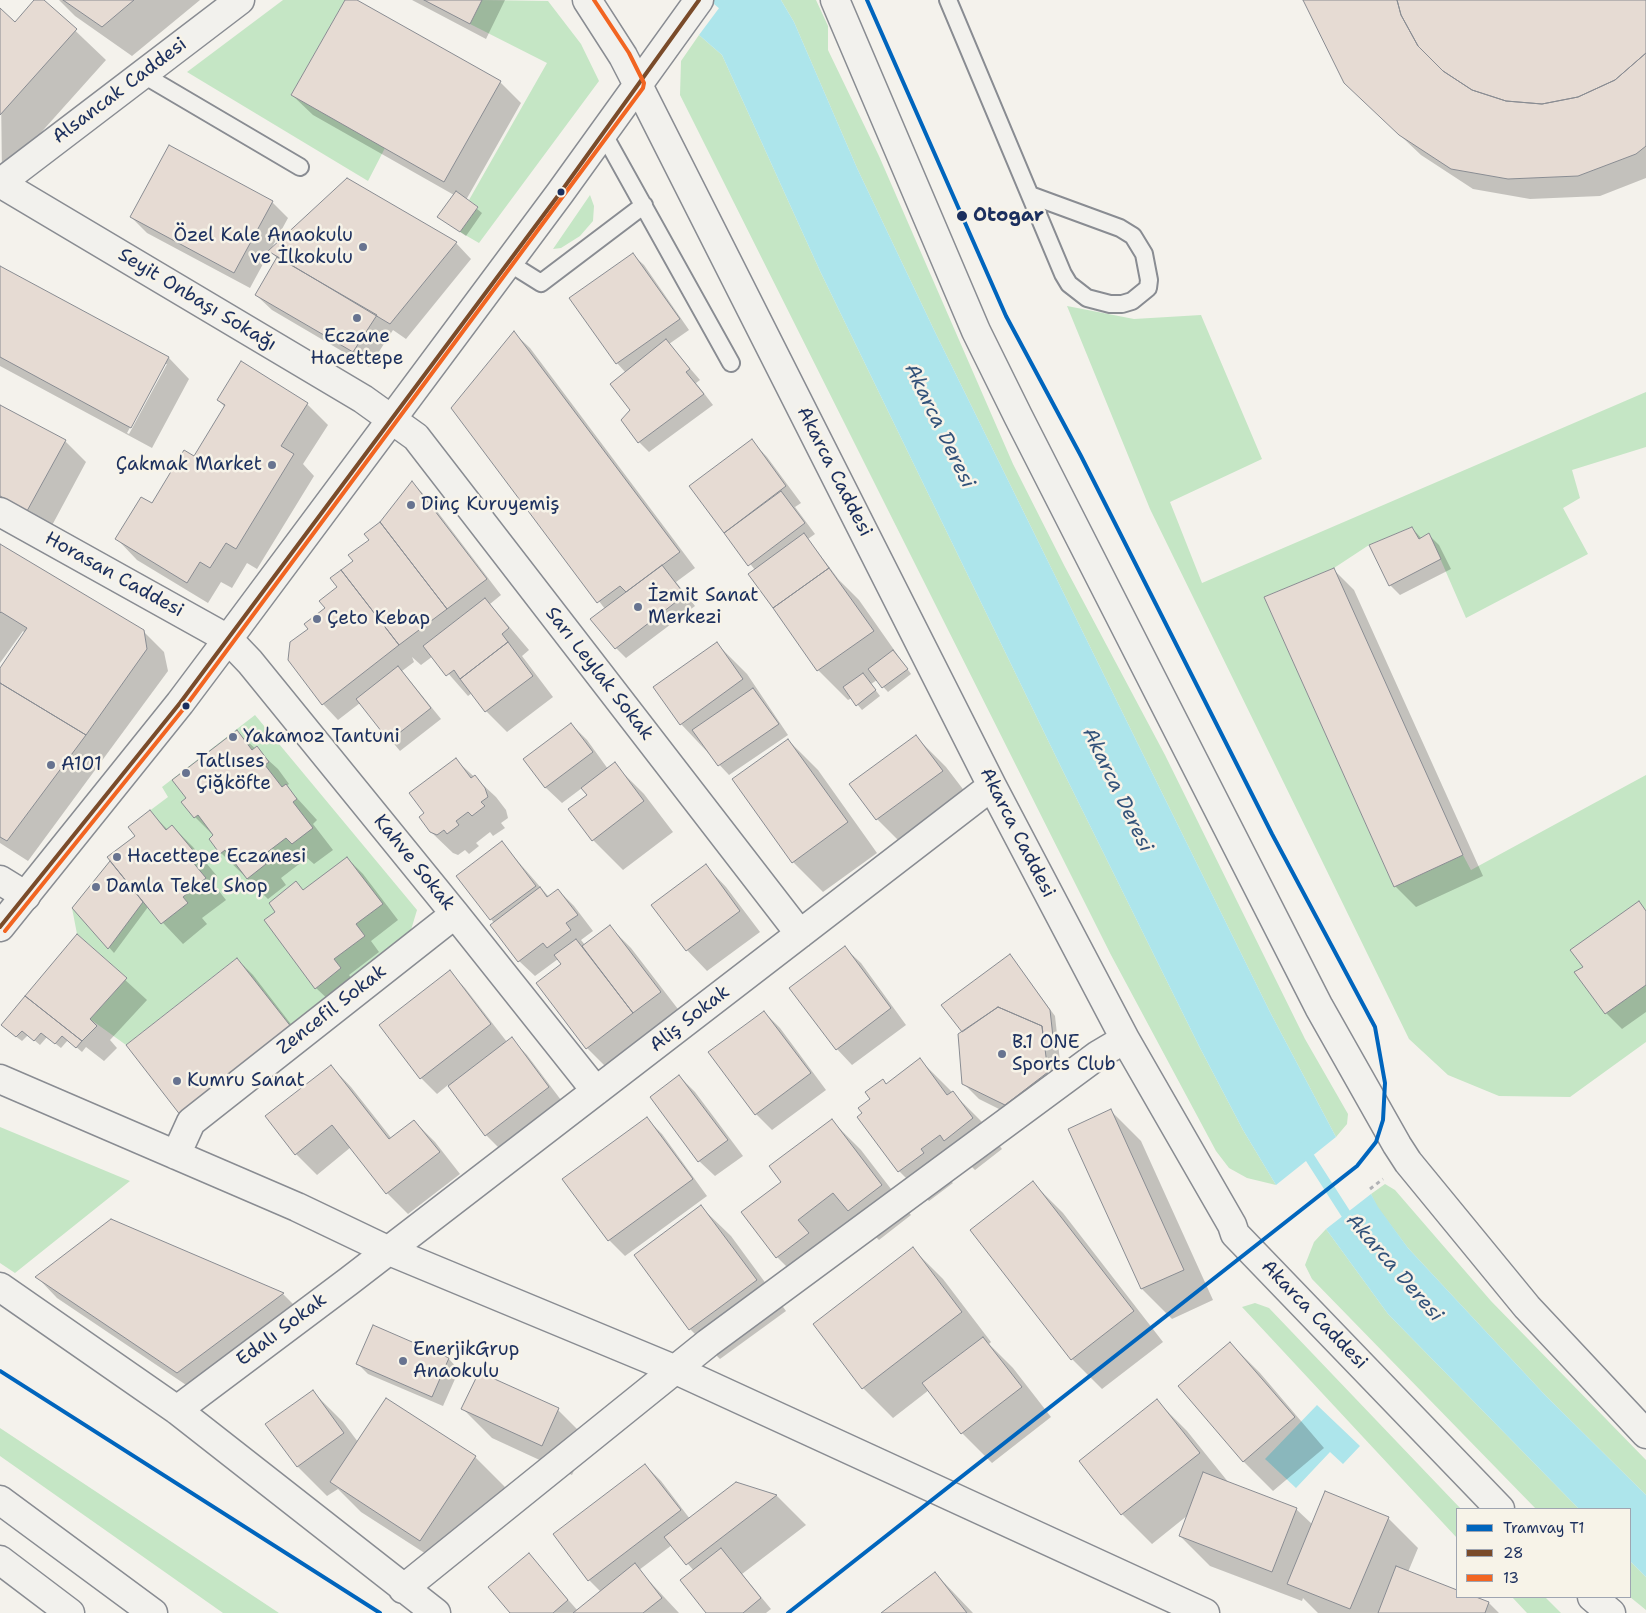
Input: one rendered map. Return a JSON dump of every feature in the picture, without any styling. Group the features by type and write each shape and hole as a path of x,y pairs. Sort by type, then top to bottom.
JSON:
{"main road":[{"name":"Alsancak Caddesi","path":"0,183 240,0"},
{"name":"Akarca Caddesi","path":"587,0 623,56 638,85 992,786 1125,1039 1235,1234 1499,1508"},
{"path":"0,927 228,639 509,263 698,0"},
{"path":"835,0 976,331 1318,1007 1401,1152 1527,1307 1646,1434"},
{"name":"Seyit Onbaşı Sokağı","path":"0,183 363,399 393,419"},
{"name":"Sarı Leylak Sokak","path":"393,419 416,437 800,934"},
{"name":"Horasan Caddesi","path":"0,512 228,639"},
{"name":"Kahve Sokak","path":"228,639 250,662 596,1091"},
{"name":"Aliş Sokak","path":"387,1250 992,786"},
{"path":"0,880 26,896"},
{"name":"Zencefil Sokak","path":"176,1155 190,1122 455,914"},
{"path":"402,1589 708,1343 1098,1054 1125,1039"},
{"path":"0,1079 297,1208 387,1250 676,1370 1205,1613"},
{"name":"Edalı Sokak","path":"177,1410 387,1250"},
{"path":"0,1286 177,1410 402,1589 436,1613"},
{"path":"0,1500 153,1613"},
{"path":"0,1560 70,1613"},
{"path":"1593,1598 1611,1613"}],"lane":[{"path":"948,0 1030,196 1063,274 1069,284 1077,291 1098,301 1122,304 1132,301 1148,288 1149,280 1144,254 1133,236 1120,228 1030,196"},
{"path":"142,74 300,167"},
{"path":"603,133 731,364"},
{"path":"509,263 541,283 644,206"}],"green space":[{"path":"283,0 345,0 291,95 385,148 368,181 187,72"},
{"path":"482,0 548,1 581,44 599,81 479,243 460,232 478,207 469,200 547,63 470,24"},
{"path":"781,0 816,0 828,26 828,50 879,156 1013,464 1065,567 1165,755 1305,1039 1348,1114 1347,1124 1336,1137 1270,1012 935,332 857,168 794,22"},
{"path":"699,35 722,55 820,271 1060,765 1199,1046 1243,1130 1276,1185 1247,1178 1229,1168 1216,1151 1111,955 680,95 681,61"},
{"path":"590,195 594,206 593,221 580,236 561,248 553,249"},
{"path":"1067,306 1134,319 1201,315 1262,459 1170,502 1202,583 1646,392 1646,447 1572,470 1580,498 1563,508 1588,554 1466,618 1429,533 1419,539 1412,527 1369,545 1334,568 1264,597 1394,887 1463,855 1471,870 1646,775 1646,1042 1570,1097 1499,1096 1448,1075 1409,1039 1150,509"},
{"path":"255,715 417,910 411,930 292,1028 237,958 126,1045 90,1019 127,978 77,934 72,908 110,861 107,857 135,836 128,827 168,797 162,787"},
{"path":"0,1127 130,1181 15,1273 0,1263"},
{"path":"1385,1184 1395,1190 1491,1301 1646,1460 1646,1495 1545,1395 1408,1248 1377,1207 1371,1194"},
{"path":"1326,1229 1388,1314 1578,1508 1535,1508 1312,1279 1305,1265 1314,1242"},
{"path":"1255,1303 1269,1308 1460,1508 1456,1508 1456,1537 1242,1307"},
{"path":"0,1428 279,1613 223,1613 0,1456"},
{"path":"1631,1562 1646,1577 1646,1610 1631,1598"},
{"path":"1513,1598 1546,1598 1561,1613 1527,1613"}],"water":[{"path":"725,0 781,0 794,22 857,168 935,332 1270,1012 1336,1137 1276,1185 1243,1130 1199,1046 1060,765 820,271 722,55 699,35"},
{"path":"1371,1194 1378,1207 1408,1248 1545,1395 1646,1495 1646,1577 1631,1562 1631,1508 1578,1508 1388,1314 1326,1229"},
{"path":"1317,1405 1360,1446 1343,1464 1330,1452 1296,1488 1265,1459"}],"building":[{"path":"34,0 44,0 77,29 0,115 0,8 15,22"},
{"path":"63,0 134,0 102,27"},
{"path":"345,0 357,0 501,81 444,182 291,95"},
{"path":"424,0 482,0 470,24"},
{"path":"1303,0 1397,0 1401,15 1418,46 1443,71 1472,90 1506,101 1542,104 1578,97 1615,80 1646,53 1646,146 1636,154 1578,176 1508,179 1451,169 1399,135 1344,83"},
{"path":"1397,0 1646,0 1646,53 1615,80 1578,97 1542,104 1506,101 1472,90 1443,71 1418,46 1401,15"},
{"path":"169,145 273,201 234,273 130,217"},
{"name":"Özel Kale Anaokulu ve İlkokulu","path":"347,178 457,242 390,324 268,251"},
{"path":"456,191 478,207 460,232 437,217"},
{"path":"633,253 680,319 616,364 569,298"},
{"path":"277,257 377,315 353,352 255,295"},
{"path":"0,266 169,357 131,428 0,357"},
{"path":"514,331 680,552 626,592 620,586 597,603 451,408"},
{"path":"666,339 690,369 686,372 704,394 638,443 621,420 630,410 610,384"},
{"path":"241,361 308,403 281,446 294,454 236,549 226,543 210,568 200,562 187,583 115,539 141,497 152,503 184,450 194,456 225,405 217,400"},
{"path":"0,405 66,440 27,511 0,496"},
{"path":"752,439 786,486 724,533 689,486"},
{"path":"412,481 487,579 447,609 380,522"},
{"path":"781,491 805,523 748,566 724,533"},
{"path":"380,522 447,609 399,645 341,570 353,561 348,555 369,540 364,534"},
{"path":"1412,527 1419,539 1429,533 1441,559 1389,586 1369,545"},
{"path":"804,533 829,568 773,608 748,574"},
{"path":"0,544 144,630 147,649 86,735 0,683 0,668 27,628 0,613"},
{"name":"İzmit Sanat Merkezi","path":"662,565 685,595 615,649 590,619"},
{"path":"829,568 874,631 817,671 773,608"},
{"path":"1334,568 1463,855 1394,887 1264,597"},
{"path":"341,570 399,645 322,705 288,660 290,642 308,629 304,624 325,608 319,601 337,587 330,578"},
{"path":"485,598 509,628 502,634 508,642 460,679 454,670 446,676 423,646"},
{"path":"508,642 533,676 485,712 460,679"},
{"path":"717,642 743,679 680,725 653,687"},
{"path":"893,650 908,669 882,688 868,669"},
{"path":"398,666 431,708 389,741 356,699"},
{"path":"863,673 876,690 856,706 843,687"},
{"path":"0,683 86,735 7,841 0,837"},
{"path":"753,688 779,724 718,766 692,730"},
{"path":"571,723 593,752 545,788 523,759"},
{"path":"237,730 252,750 257,746 269,762 265,765 282,787 286,784 297,799 293,802 313,828 292,844 286,838 261,857 266,864 247,879 225,850 220,854 209,839 213,835 198,815 194,818 181,802 186,798 172,780"},
{"path":"916,735 943,771 876,820 849,784"},
{"path":"788,739 848,822 792,863 732,779"},
{"path":"456,758 471,778 475,775 485,788 488,797 481,802 485,806 472,816 468,812 456,821 459,825 447,834 444,830 437,835 430,832 419,817 424,813 409,793"},
{"path":"615,762 644,801 592,841 568,809 587,795 581,788"},
{"path":"150,810 166,830 172,825 197,855 191,860 206,878 183,897 188,903 161,924 107,857 135,836 128,827"},
{"path":"502,841 536,886 490,920 456,876"},
{"path":"347,857 383,904 356,924 365,936 334,959 341,968 315,989 264,920 275,912 269,903 296,881 303,890"},
{"path":"110,861 143,902 108,949 72,908"},
{"path":"706,864 740,911 686,951 651,905"},
{"path":"540,887 547,897 558,889 578,915 566,923 571,930 547,948 543,943 518,962 490,925"},
{"path":"1639,901 1646,911 1646,985 1605,1014 1574,972 1583,967 1570,950"},
{"path":"610,925 661,992 633,1013 582,946"},
{"path":"77,934 127,978 90,1019 97,1026 82,1041 25,996"},
{"path":"576,939 633,1013 586,1049 536,983 561,964 554,955"},
{"path":"845,946 891,1008 836,1050 789,988"},
{"path":"1010,954 1050,1010 1054,1046 1044,1048 1042,1026 998,1007 962,1032 941,1005"},
{"path":"237,958 292,1028 181,1116 126,1045"},
{"path":"450,970 491,1024 420,1079 379,1025"},
{"path":"25,996 82,1041 76,1048 62,1036 55,1044 41,1033 34,1041 22,1031 16,1037 1,1025"},
{"path":"998,1007 1042,1026 1048,1072 1005,1105 962,1084 958,1034"},
{"path":"764,1011 811,1073 755,1115 708,1052"},
{"path":"512,1037 549,1087 485,1136 448,1086"},
{"path":"920,1058 947,1095 953,1091 973,1118 944,1141 940,1135 921,1149 924,1153 898,1172 857,1117 862,1113 858,1108 870,1099 865,1092 883,1079 886,1084"},
{"path":"331,1065 389,1139 414,1120 440,1152 386,1194 332,1125 295,1155 265,1116"},
{"path":"679,1075 728,1140 698,1162 650,1097"},
{"path":"1111,1109 1184,1270 1141,1289 1068,1129"},
{"path":"647,1117 693,1179 608,1241 562,1179"},
{"path":"832,1119 882,1185 848,1211 833,1193 798,1220 809,1233 776,1258 741,1212 781,1182 769,1166"},
{"path":"1033,1181 1134,1311 1071,1360 970,1230"},
{"path":"701,1205 757,1280 689,1330 634,1255"},
{"path":"111,1219 284,1293 177,1373 35,1277"},
{"path":"913,1247 962,1312 862,1389 813,1324"},
{"name":"EnerjikGrup Anaokulu","path":"373,1325 449,1358 432,1397 356,1364"},
{"path":"983,1337 1022,1387 961,1434 922,1383"},
{"path":"1230,1342 1295,1417 1243,1462 1178,1386"},
{"path":"479,1372 559,1408 542,1446 461,1409"},
{"path":"313,1390 344,1433 297,1467 265,1424"},
{"path":"386,1398 476,1456 420,1541 330,1482"},
{"path":"1157,1399 1200,1453 1121,1515 1079,1461"},
{"path":"645,1464 681,1510 588,1581 553,1534"},
{"path":"1203,1472 1297,1508 1272,1572 1179,1536"},
{"path":"736,1482 777,1495 686,1565 664,1537"},
{"path":"1325,1491 1389,1517 1350,1609 1287,1584"},
{"path":"721,1548 761,1598 743,1613 706,1613 680,1580"},
{"path":"529,1553 568,1600 553,1613 510,1613 488,1587"},
{"path":"635,1563 662,1598 643,1613 573,1613"},
{"path":"1396,1566 1456,1590 1456,1598 1479,1598 1489,1602 1485,1613 1378,1613"},
{"path":"935,1572 967,1613 881,1613"}],"waterway":[{"name":"Akarca Deresi","path":"717,0 731,12"},
{"name":"Akarca Deresi","path":"1303,1147 1353,1225"}],"tram line":[{"name":"T1","path":"788,1613 1357,1166 1376,1142 1383,1120 1385,1083 1375,1027 1272,834 1081,456 1006,316 867,0"},
{"name":"T1","path":"0,1371 380,1613"}],"transit line":[{"name":"13","path":"5,931 185,707 643,88 644,83 629,53 594,0"},
{"name":"28","path":"0,927 180,703 560,193 699,0"}],"place":[{"name":"Otogar","path":"962,216"},
{"name":"Özel Kale Anaokulu ve İlkokulu","path":"363,247"},
{"name":"Eczane Hacettepe","path":"357,318"},
{"name":"Çakmak Market","path":"272,465"},
{"name":"Dinç Kuruyemiş","path":"411,505"},
{"name":"İzmit Sanat Merkezi","path":"638,607"},
{"name":"Çeto Kebap","path":"317,619"},
{"name":"Yakamoz Tantuni","path":"233,737"},
{"name":"A101","path":"51,765"},
{"name":"Tatlıses Çiğköfte","path":"186,773"},
{"name":"Hacettepe Eczanesi","path":"117,857"},
{"name":"Damla Tekel Shop","path":"96,887"},
{"name":"B.1 ONE Sports Club","path":"1002,1054"},
{"name":"Kumru Sanat","path":"177,1081"},
{"name":"EnerjikGrup Anaokulu","path":"403,1361"}]}
